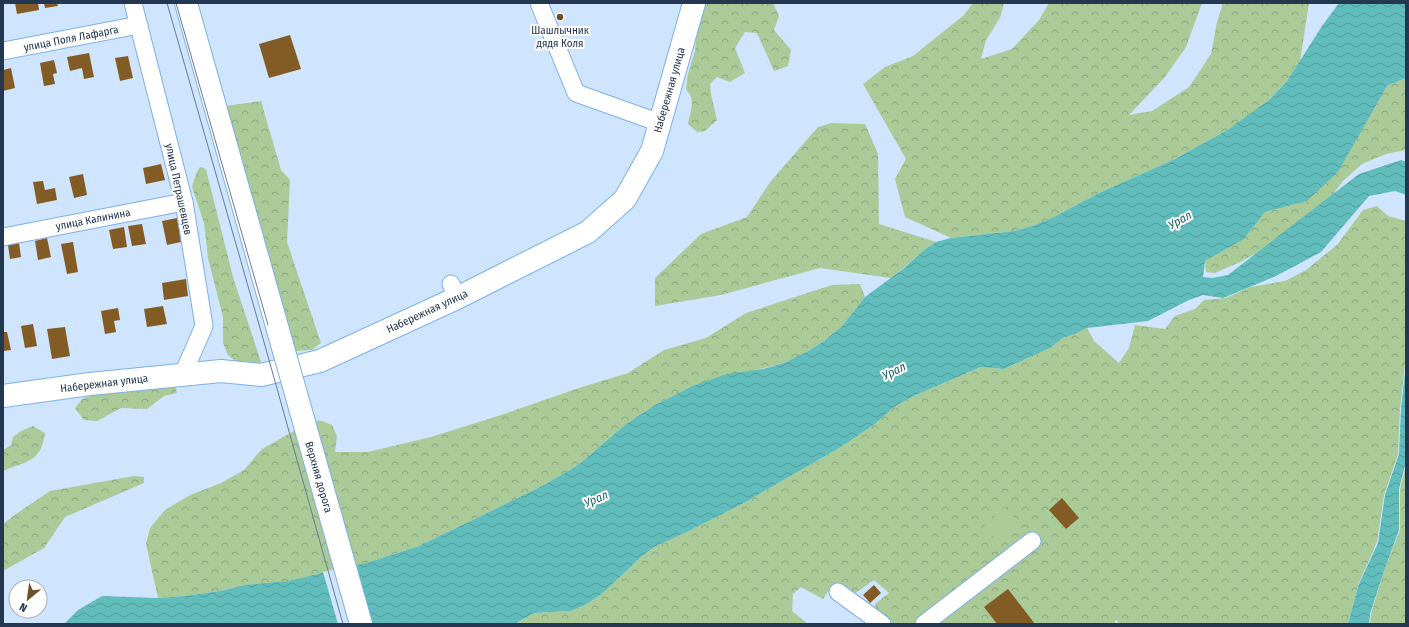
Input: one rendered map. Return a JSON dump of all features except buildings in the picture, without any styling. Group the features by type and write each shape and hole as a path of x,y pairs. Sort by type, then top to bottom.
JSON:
{"main road":[{"name":"Верхняя дорога","path":"186,3 360,624"},
{"name":"Набережная улица","path":"3,396 90,384 183,374 221,371 261,375 320,361 454,291 588,232 625,199 652,151 694,3"}],"street":[{"name":"улица Петрашевцев","path":"133,3 184,202 204,326 183,374"},
{"path":"538,3 576,93 660,123"},
{"name":"улица Поля Лафарга","path":"3,51 139,25"},
{"name":"улица Калинина","path":"3,236 184,202"},
{"path":"924,624 1032,541"},
{"path":"838,592 882,624"}],"green space":[{"path":"702,3 773,3 779,16 774,30 791,50 788,66 774,71 757,33 745,32 735,48 745,73 730,82 717,77 710,84 717,120 705,131 697,132 688,124 692,100 686,89 688,74 695,51 698,20"},
{"path":"973,3 1004,3 1000,18 986,40 981,59 1012,49 1039,20 1049,3 1202,3 1186,47 1165,77 1129,115 1152,111 1189,87 1211,54 1217,22 1223,3 1309,3 1300,61 1287,81 1269,100 1248,117 1175,159 1099,193 1054,217 1035,225 1014,231 951,238 905,217 895,179 906,159 863,84 885,67 913,56 964,15"},
{"path":"1406,78 1406,150 1386,154 1362,164 1343,181 1330,198 1266,248 1215,273 1206,272 1205,261 1244,239 1265,212 1307,201 1372,112 1387,86"},
{"path":"261,101 281,170 290,180 287,242 321,343 312,350 295,351 226,106"},
{"path":"831,123 865,124 878,154 879,224 936,242 924,250 891,278 820,268 721,295 655,306 655,278 701,234 747,217 771,181 818,127"},
{"path":"200,167 206,169 233,277 261,362 256,367 241,366 228,355 223,343 223,317 208,258 204,223 192,187"},
{"path":"1377,206 1388,216 1406,221 1406,356 1400,409 1398,454 1384,495 1377,542 1358,585 1348,624 1121,624 1115,620 1115,624 894,624 876,613 875,604 889,593 874,580 854,594 847,588 831,587 823,599 801,587 793,594 792,611 808,624 516,624 534,613 571,611 587,604 603,593 640,558 654,547 744,503 841,447 875,424 894,407 916,395 981,367 1004,369 1050,348 1063,338 1087,328 1094,341 1119,363 1129,348 1135,325 1165,329 1175,316 1195,309 1204,300 1226,298 1250,287 1285,281 1306,270 1337,245 1363,210"},
{"path":"860,284 865,297 842,326 824,341 808,351 784,363 692,386 655,405 626,424 578,465 544,485 419,546 369,562 314,576 288,581 244,585 220,591 158,598 146,544 150,528 165,510 190,495 221,483 244,470 262,449 313,420 322,421 332,425 337,436 335,452 368,452 431,437 628,373 664,350 706,338 746,313 832,285"},
{"path":"175,386 177,393 164,396 147,409 121,408 97,421 84,420 75,408 82,399 99,393"},
{"path":"33,426 45,433 43,443 36,456 31,460 3,471 3,450 11,445 13,437 21,431"},
{"path":"1406,465 1406,624 1370,624 1371,614 1384,571 1400,530 1400,489"},
{"path":"134,476 144,477 144,483 65,517 44,548 3,571 3,524 16,514 50,491"},
{"path":"1004,507 1017,521 996,540 984,526"}],"water":[{"name":"Урал","path":"1339,3 1406,3 1406,78 1387,86 1338,172 1307,201 1265,212 1244,239 1205,261 1203,277 1212,278 1228,275 1359,174 1401,160 1406,162 1406,195 1395,191 1369,196 1321,252 1276,276 1223,298 1203,295 1189,300 1148,321 1087,328 1063,338 1050,348 1004,369 981,367 916,395 894,407 875,424 841,447 744,503 654,547 640,558 603,593 587,604 571,611 534,613 515,624 64,624 78,610 102,596 158,598 184,596 220,591 244,585 288,581 369,562 419,546 544,485 578,465 626,424 655,405 692,386 727,374 763,369 784,363 808,351 824,341 842,326 865,297 936,242 951,238 1014,231 1035,225 1054,217 1099,193 1175,159 1229,129 1269,100 1287,81 1322,26"},
{"path":"1406,363 1406,462 1399,489 1399,530 1370,614 1369,624 1348,624 1358,586 1378,543 1385,495 1399,454 1401,409"}],"pier":[{"path":"351,565 367,624 338,624 323,572"}],"tram line":[{"path":"167,3 343,624"},
{"path":"176,3 270,332 351,624"}],"place":[{"name":"Шашлычник дядя Коля","path":"560,17"}]}
